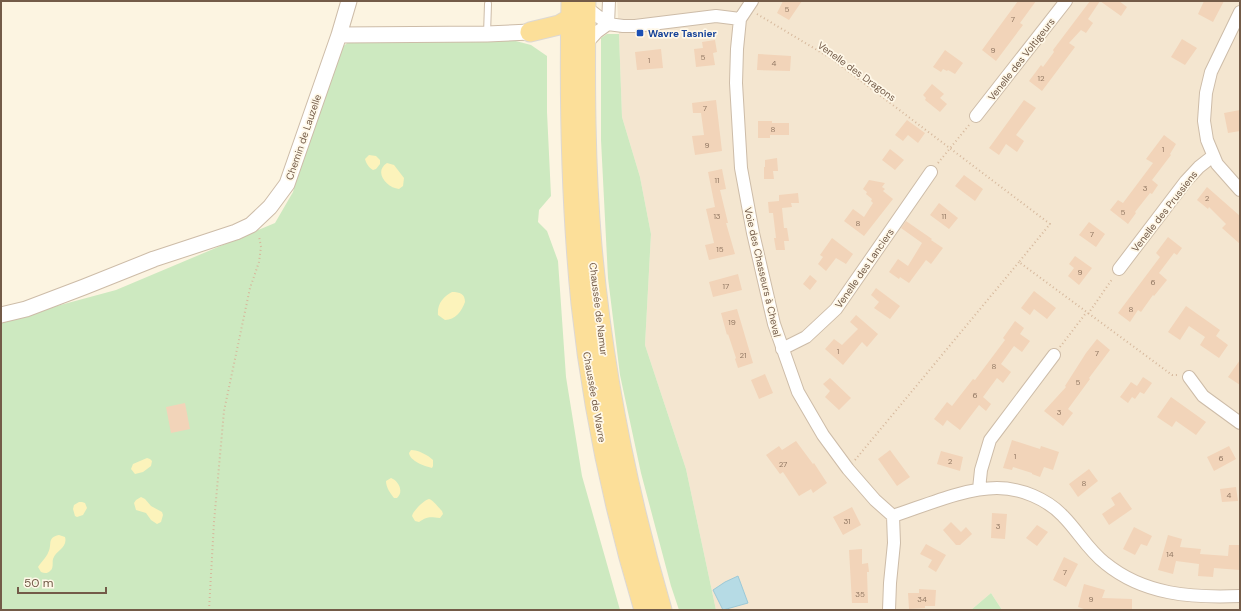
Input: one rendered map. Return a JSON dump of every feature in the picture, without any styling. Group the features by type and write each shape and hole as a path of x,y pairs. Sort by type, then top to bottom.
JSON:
{"main road":[{"path":"530,32 559,25 578,7"},
{"name":"Chaussée de Namur","path":"573,180 578,7"},
{"path":"530,32 578,46"},
{"name":"Chaussée de Namur","path":"578,46 586,128 592,244 609,381 621,447 638,524 662,610"},
{"name":"Chaussée de Wavre","path":"573,180 580,298 594,394 619,518 644,610"}],"street":[{"name":"Chemin de Lauzelle","path":"1,316 84,287 154,259 236,232 251,225 270,207 287,184 339,35 349,1"},
{"path":"608,24 609,1"},
{"name":"Venelle des Voltigeurs","path":"976,116 1066,1"},
{"path":"578,7 608,24 635,26 716,16 740,19 752,6"},
{"path":"1240,12 1211,72 1206,93 1204,121 1207,140 1217,164 1240,190"},
{"name":"Voie des Chasseurs à Cheval","path":"740,19 736,84 741,168 752,233 774,324 798,392 823,435 848,469 875,500 893,516"},
{"path":"578,46 608,24"},
{"path":"339,35 487,34 530,32"},
{"name":"Venelle des Prussiens","path":"1119,269 1186,181 1199,167 1213,156"},
{"name":"Venelle des Lanciers","path":"782,349 806,337 836,308 934,169"},
{"path":"979,489 981,470 990,440 1054,355"},
{"path":"1189,377 1203,396 1240,423"},
{"path":"890,610 890,583 894,543 893,516 952,496 979,489 997,488 1011,489 1041,499 1062,515 1092,552 1106,564 1118,573 1144,585 1168,593 1197,597 1240,596"}],"lane":[{"path":"487,34 488,2"}],"path":[{"name":"Venelle des Dragons","path":"752,6 832,59 1050,224 1019,262"},
{"path":"934,169 969,126"},
{"path":"209,610 214,522 224,411 250,288 261,247 258,233 251,225"},
{"path":"848,469 1019,262 1087,314 1172,375 1189,377"},
{"path":"1054,355 1087,314 1119,269"}],"shaded area":[{"path":"617,1 1240,1 1240,610 1002,610 991,593 971,610 716,610 686,469 645,345 651,234 640,177 622,117"}],"green space":[{"path":"607,34 619,34 622,117 640,177 651,234 645,345 686,469 716,610 679,610 671,586 641,473 620,375 608,278 601,140 601,38"},
{"path":"512,40 531,45 547,56 547,112 551,196 539,210 538,222 547,231 558,261 566,377 582,476 620,610 1,610 1,321 116,290 275,223 293,192 304,150 342,47 350,41"},
{"path":"991,593 1002,610 971,610"}],"sand":[{"path":"369,155 376,156 380,160 380,164 376,169 373,170 366,162 365,159"},
{"path":"387,163 394,165 404,178 403,186 399,189 386,183 381,175 383,167"},
{"path":"452,292 462,294 465,302 462,309 455,317 445,320 438,315 438,307 443,299"},
{"path":"411,450 420,452 431,458 433,460 432,468 415,461 410,456 409,453"},
{"path":"147,458 152,461 151,466 143,472 135,474 131,469 133,464"},
{"path":"391,478 394,479 400,487 400,493 397,498 394,498 387,485 386,481"},
{"path":"141,497 151,506 162,512 163,515 161,522 157,524 151,520 146,513 136,510 134,503"},
{"path":"429,499 436,504 443,514 440,518 429,517 419,522 415,521 412,516 414,511"},
{"path":"79,502 85,503 87,508 83,515 77,517 75,516 73,509 74,505"},
{"path":"59,535 65,537 65,544 54,556 51,570 47,573 41,572 38,567 48,553 51,540 55,536"}],"water":[{"path":"738,576 748,603 723,610 713,590"}],"building":[{"path":"783,1 802,1 789,20 777,13"},
{"path":"1018,1 1036,1 1020,23 1023,25 996,61 982,50"},
{"path":"1090,1 1100,1 1088,19 1093,23 1086,33 1081,30 1069,43 1075,47 1042,91 1029,81 1041,65 1043,67 1054,52 1053,50"},
{"path":"1100,1 1119,1 1127,7 1121,16"},
{"path":"1204,1 1224,1 1213,22 1198,14"},
{"path":"1182,39 1197,48 1185,65 1171,57"},
{"path":"715,40 717,52 713,53 715,65 696,67 694,49 703,48 702,42"},
{"path":"661,49 663,68 637,70 635,52"},
{"path":"945,50 963,63 955,74 943,69 941,72 933,67"},
{"path":"758,54 791,56 790,71 757,70"},
{"path":"932,84 944,94 940,98 947,104 940,112 925,100 926,98 923,95"},
{"path":"716,100 722,151 695,155 692,136 704,135 701,113 693,113 692,103"},
{"path":"1024,100 1036,108 1016,135 1024,141 1017,152 1006,144 999,155 989,148"},
{"path":"1240,110 1240,131 1228,133 1224,113"},
{"path":"907,120 925,133 918,143 908,135 903,141 895,135"},
{"path":"758,121 789,123 789,135 770,135 770,138 758,138"},
{"path":"1164,135 1176,144 1170,154 1171,155 1152,180 1158,185 1152,194 1150,193 1135,212 1136,213 1128,224 1110,210 1118,200 1123,203 1153,163 1146,159"},
{"path":"890,149 904,160 895,170 882,160"},
{"path":"777,158 778,171 773,171 774,179 764,179 765,160"},
{"path":"722,169 726,189 720,190 728,223 726,223 735,254 709,260 705,245 714,243 706,209 715,207 708,172"},
{"path":"964,175 983,189 975,201 955,186"},
{"path":"869,180 885,183 882,187 885,189 883,191 893,199 864,236 844,221 853,209 864,217 873,203 871,201 872,199 866,194 867,192 863,189"},
{"path":"1207,187 1240,216 1240,244 1222,228 1226,224 1209,207 1208,209 1197,200"},
{"path":"798,193 799,203 791,203 792,207 782,208 784,228 787,228 789,241 784,241 785,250 776,250 773,213 769,213 768,202 779,201 779,195"},
{"path":"939,203 958,218 949,229 930,215"},
{"path":"906,221 943,248 931,264 926,260 909,283 900,277 899,279 889,272 898,259 908,266 922,243 901,228"},
{"path":"1089,222 1105,234 1096,247 1079,235"},
{"path":"1168,237 1182,248 1177,255 1174,253 1159,273 1167,280 1154,296 1153,295 1141,312 1138,310 1130,322 1118,313 1160,257 1156,253"},
{"path":"832,238 853,254 846,264 836,258 826,271 818,264 823,257 820,255"},
{"path":"1075,256 1092,268 1079,285 1068,276 1074,268 1069,264"},
{"path":"738,274 742,290 713,297 709,282"},
{"path":"810,275 817,281 810,290 803,284"},
{"path":"876,288 900,306 890,319 874,308 879,302 871,295"},
{"path":"1034,291 1056,308 1047,319 1034,309 1030,315 1021,308"},
{"path":"1186,306 1220,330 1216,336 1228,345 1219,358 1200,345 1205,337 1189,326 1180,340 1168,332"},
{"path":"737,309 753,363 738,368 721,313"},
{"path":"856,315 878,334 867,347 862,342 843,365 825,349 834,339 842,345 858,329 850,322"},
{"path":"1015,321 1024,328 1020,334 1030,341 1022,352 1014,346 1001,364 1011,372 1003,383 997,378 983,397 991,404 986,411 979,405 960,430 947,420 943,426 934,419 947,402 952,406 973,379 975,380 1005,340 1003,338"},
{"path":"1097,339 1110,350 1068,409 1073,413 1063,426 1044,411 1066,387 1065,386 1086,353"},
{"path":"1240,360 1240,385 1228,377"},
{"path":"765,374 773,393 759,399 751,380"},
{"path":"1143,377 1152,383 1144,394 1140,392 1135,399 1132,397 1128,403 1120,397 1131,382 1137,386"},
{"path":"830,378 851,398 839,410 825,397 830,391 823,384"},
{"path":"1171,397 1206,422 1196,435 1176,421 1172,427 1157,417"},
{"path":"185,403 190,429 171,433 166,407"},
{"path":"1012,440 1040,449 1041,446 1059,452 1053,470 1044,467 1040,477 1013,467 1012,470 1003,468"},
{"path":"796,441 813,464 814,463 827,483 813,493 811,489 799,496 783,472 780,474 766,455 779,446 782,450"},
{"path":"1229,446 1236,459 1214,471 1207,457"},
{"path":"890,450 910,477 897,486 878,459"},
{"path":"941,451 963,457 960,471 937,464"},
{"path":"1089,469 1098,481 1078,497 1069,484"},
{"path":"1236,487 1238,501 1222,502 1220,489"},
{"path":"1120,492 1132,509 1109,525 1102,514 1115,505 1111,498"},
{"path":"852,507 861,525 843,535 833,517"},
{"path":"992,513 1007,514 1005,539 991,538"},
{"path":"951,522 961,532 966,527 972,534 960,545 956,545 943,530"},
{"path":"1037,525 1048,532 1037,546 1026,538"},
{"path":"1134,527 1152,536 1147,546 1141,544 1135,555 1123,549"},
{"path":"1168,535 1182,539 1180,547 1201,549 1200,554 1228,556 1229,545 1240,545 1240,570 1214,568 1213,577 1198,576 1199,564 1176,561 1173,574 1158,570"},
{"path":"926,544 946,555 936,572 928,567 932,560 920,554"},
{"path":"862,549 862,564 868,563 869,572 867,572 868,603 852,603 849,550"},
{"path":"1064,557 1078,564 1066,587 1053,580"},
{"path":"1084,584 1105,590 1102,598 1132,599 1132,610 1087,610 1078,607"},
{"path":"919,589 936,590 935,606 909,609 908,593 919,593"}],"place":[{"name":"Wavre Tasnier","path":"640,33"}]}
